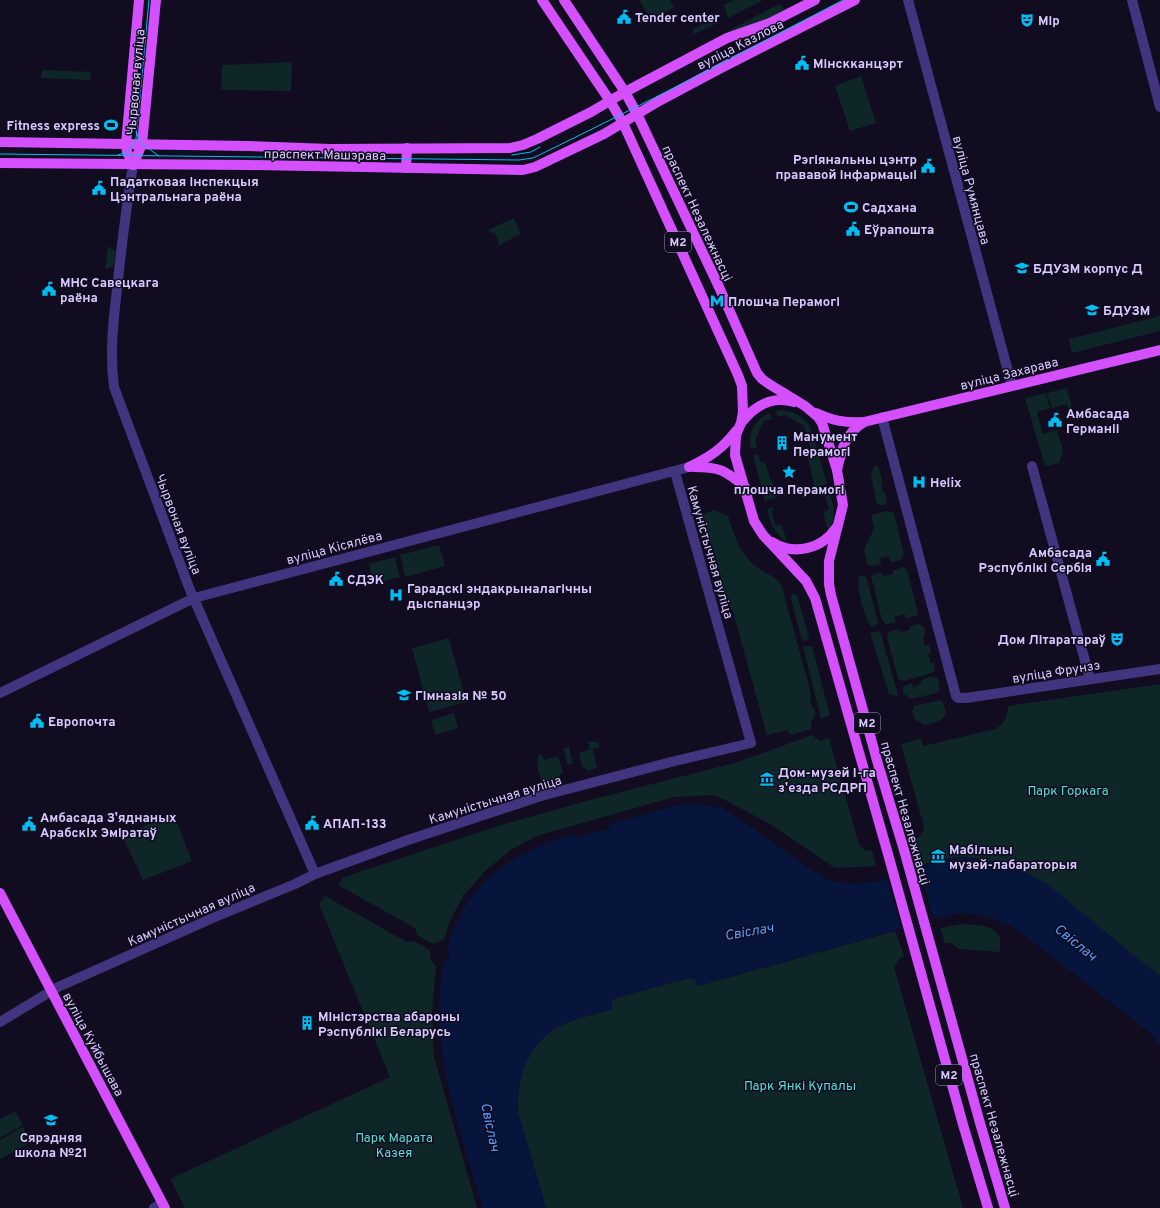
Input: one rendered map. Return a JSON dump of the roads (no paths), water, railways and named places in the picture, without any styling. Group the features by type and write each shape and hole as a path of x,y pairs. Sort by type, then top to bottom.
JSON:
{"main road":[{"name":"Чырвоная вуліца","path":"132,165 127,152 126,144 138,0"},
{"name":"Чырвоная вуліца","path":"132,165 142,144 156,0"},
{"name":"М2","path":"542,0 623,123 738,375 742,386 743,400 740,425 735,441 735,455 754,521 758,529 806,581 815,598 913,942 964,1128 988,1208"},
{"name":"праспект Незалежнасці","path":"564,0 625,92 637,114 757,373 762,380 812,411 822,423 837,470 843,505 829,561 829,584 878,764 1006,1208"},
{"name":"вуліца Казлова","path":"625,92 727,38 770,23 815,0"},
{"name":"вуліца Казлова","path":"637,114 719,69 855,0"},
{"name":"праспект Машэрава","path":"0,142 330,149 510,148 523,145 577,119 610,102 625,92"},
{"name":"праспект Машэрава","path":"0,163 523,170 536,167 623,123 637,114"},
{"path":"406,168 407,148"},
{"name":"вуліца Захарава","path":"864,422 1160,350"},
{"name":"М2","path":"740,425 751,412 766,402 785,400 800,404"},
{"path":"812,411 835,421 847,423 864,422"},
{"path":"837,470 846,438 856,427 864,422"},
{"path":"689,467 717,452 729,440 740,425"},
{"path":"689,467 709,467 723,470 745,487"},
{"name":"М2","path":"768,540 789,549 811,547 818,545 829,536 838,523"},
{"name":"вуліца Куйбышава","path":"0,893 52,990 161,1206"}],"street":[{"name":"вуліца Румянцава","path":"908,0 1012,386"},
{"path":"1132,0 1160,107"},
{"name":"Чырвоная вуліца","path":"132,165 122,238 112,332 111,352 114,387 194,598 315,874"},
{"name":"вуліца Фрунзэ","path":"882,417 956,696 966,698 1160,669"},
{"path":"1032,466 1090,679"},
{"name":"вуліца Кісялёва","path":"0,693 194,598 675,472 689,467"},
{"name":"Камуністычная вуліца","path":"0,1022 52,990 315,874 408,840 542,796 675,761 751,743 675,472"}],"water":[{"name":"Свіслач","path":"682,804 722,808 809,868 831,881 853,884 878,881 926,864 946,859 967,857 994,862 1029,874 1050,886 1160,976 1160,1047 1149,1032 1015,928 985,916 961,913 953,914 698,986 695,979 688,978 616,998 612,1001 612,1009 573,1020 550,1032 532,1051 526,1062 522,1074 518,1100 518,1113 546,1208 483,1208 448,1086 442,1054 439,1023 440,992 444,961 448,959 450,955 448,950 449,941 459,918 473,895 485,882 497,871 525,853 574,834 575,838 610,828 610,824"}],"tram line":[{"path":"118,155 129,150 136,139 149,0"},
{"path":"0,154 519,160 533,158 694,78 843,0"},
{"path":"136,132 142,144 159,156"},
{"path":"512,155 531,152 540,147"}],"place":[{"name":"Tender center","path":"624,17"},
{"name":"Мір","path":"1027,20"},
{"name":"Мінскканцэрт","path":"802,63"},
{"name":"Fitness express","path":"111,125"},
{"name":"Рэгіянальны цэнтр прававой інфармацыі","path":"928,166"},
{"name":"Падатковая інспекцыя Цэнтральнага раёна","path":"99,188"},
{"name":"Садхана","path":"851,207"},
{"name":"Еўрапошта","path":"853,229"},
{"name":"БДУЗМ корпус Д","path":"1022,268"},
{"name":"МНС Савецкага раёна","path":"49,289"},
{"name":"Плошча Перамогі","path":"717,301"},
{"name":"БДУЗМ","path":"1092,310"},
{"name":"Амбасада Германіі","path":"1055,420"},
{"name":"Манумент Перамогі","path":"782,443"},
{"name":"плошча Перамогі","path":"789,472"},
{"name":"Helix","path":"919,482"},
{"name":"Амбасада Рэспублікі Сербія","path":"1103,559"},
{"name":"СДЭК","path":"336,579"},
{"name":"Гарадскі эндакрыналагічны дыспанцэр","path":"396,595"},
{"name":"Дом Літаратараў","path":"1117,639"},
{"name":"Гімназія № 50","path":"404,695"},
{"name":"Европочта","path":"37,721"},
{"name":"Дом-музей I-га зʼезда РСДРП","path":"767,779"},
{"name":"АПАП-133","path":"312,823"},
{"name":"Амбасада Зʼяднаных Арабскіх Эміратаў","path":"29,824"},
{"name":"Мабільны музей-лабараторыя","path":"938,856"},
{"name":"Міністэрства абароны Рэспублікі Беларусь","path":"307,1023"},
{"name":"Сярэдняя школа №21","path":"51,1120"}],"park label":[{"name":"Парк Горкага","path":"1068,790"},
{"name":"Парк Янкі Купалы","path":"800,1085"},
{"name":"Парк Марата Казея","path":"394,1144"}]}
